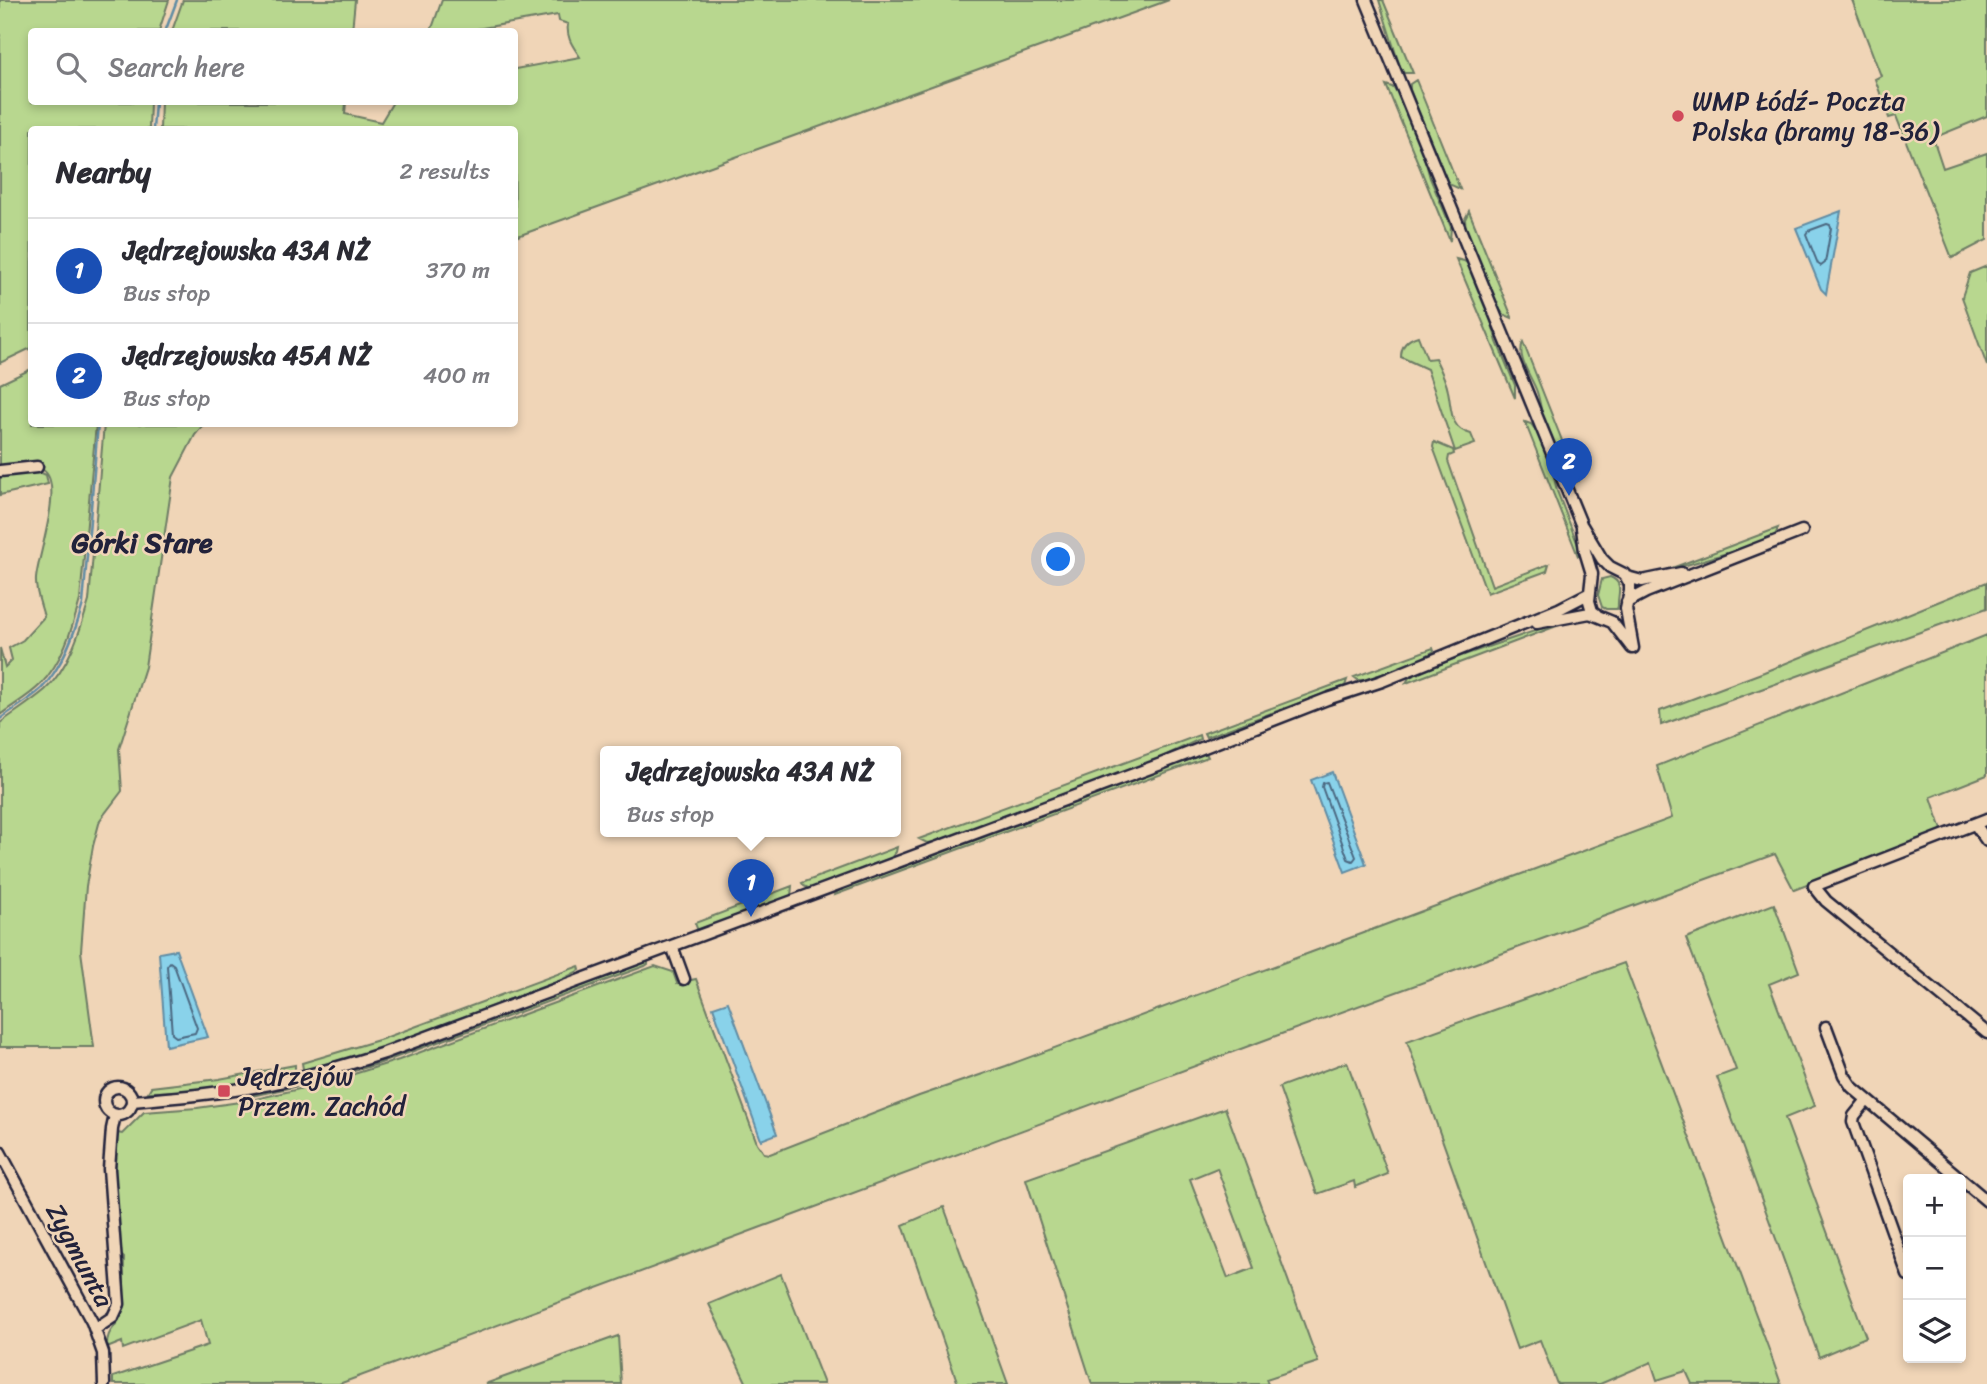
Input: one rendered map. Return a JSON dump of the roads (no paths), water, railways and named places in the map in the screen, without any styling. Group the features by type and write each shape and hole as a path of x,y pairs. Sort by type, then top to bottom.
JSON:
{"street":[{"path":"1366,0 1581,524 1602,559 1627,577 1642,581 1712,565"},
{"path":"0,471 37,467"},
{"path":"1581,524 1591,568 1592,581 1588,594 1590,606 1596,615"},
{"path":"1608,620 1646,592 1802,531"},
{"path":"1592,581 1600,574 1615,569"},
{"path":"1513,628 1583,613 1596,615 1614,625 1633,648 1627,606 1630,591 1627,577"},
{"path":"132,1101 178,1098 258,1086 384,1053 1161,764 1327,699 1390,678 1588,594"},
{"path":"1987,819 1814,886 1826,901 1987,1033"},
{"path":"1975,824 1987,841"},
{"path":"672,946 684,979"},
{"path":"1826,1027 1844,1075 1852,1087 1987,1200"},
{"path":"123,1088 130,1093 132,1101 127,1112 115,1115 108,1111 104,1097 108,1090 123,1088"},
{"path":"1867,1100 1854,1116 1853,1122 1903,1261"},
{"path":"95,1329 113,1317 119,1304 109,1169 115,1115"},
{"name":"Zygmunta","path":"0,1152 95,1329 103,1353 104,1384"}],"water":[{"path":"1841,211 1826,294 1821,289 1796,228"},
{"path":"1332,772 1366,864 1345,872 1311,780"},
{"path":"176,950 208,1037 166,1046 159,953"},
{"path":"728,1002 777,1134 761,1140 713,1007"}],"waterway":[{"path":"166,28 177,0"},
{"path":"153,126 155,105"},
{"path":"0,719 49,680 62,660 76,626 83,604 98,427"}],"place":[{"name":"WMP Łódź- Poczta Polska (bramy 18-36)","path":"1678,116"},
{"name":"Jędrzejowska 45A NŻ","path":"1569,496"},
{"name":"Jędrzejowska 43A NŻ","path":"751,917"},
{"name":"Jędrzejów Przem. Zachód","path":"224,1091"}],"district":[{"name":"Górki Stare","path":"142,542"}]}
